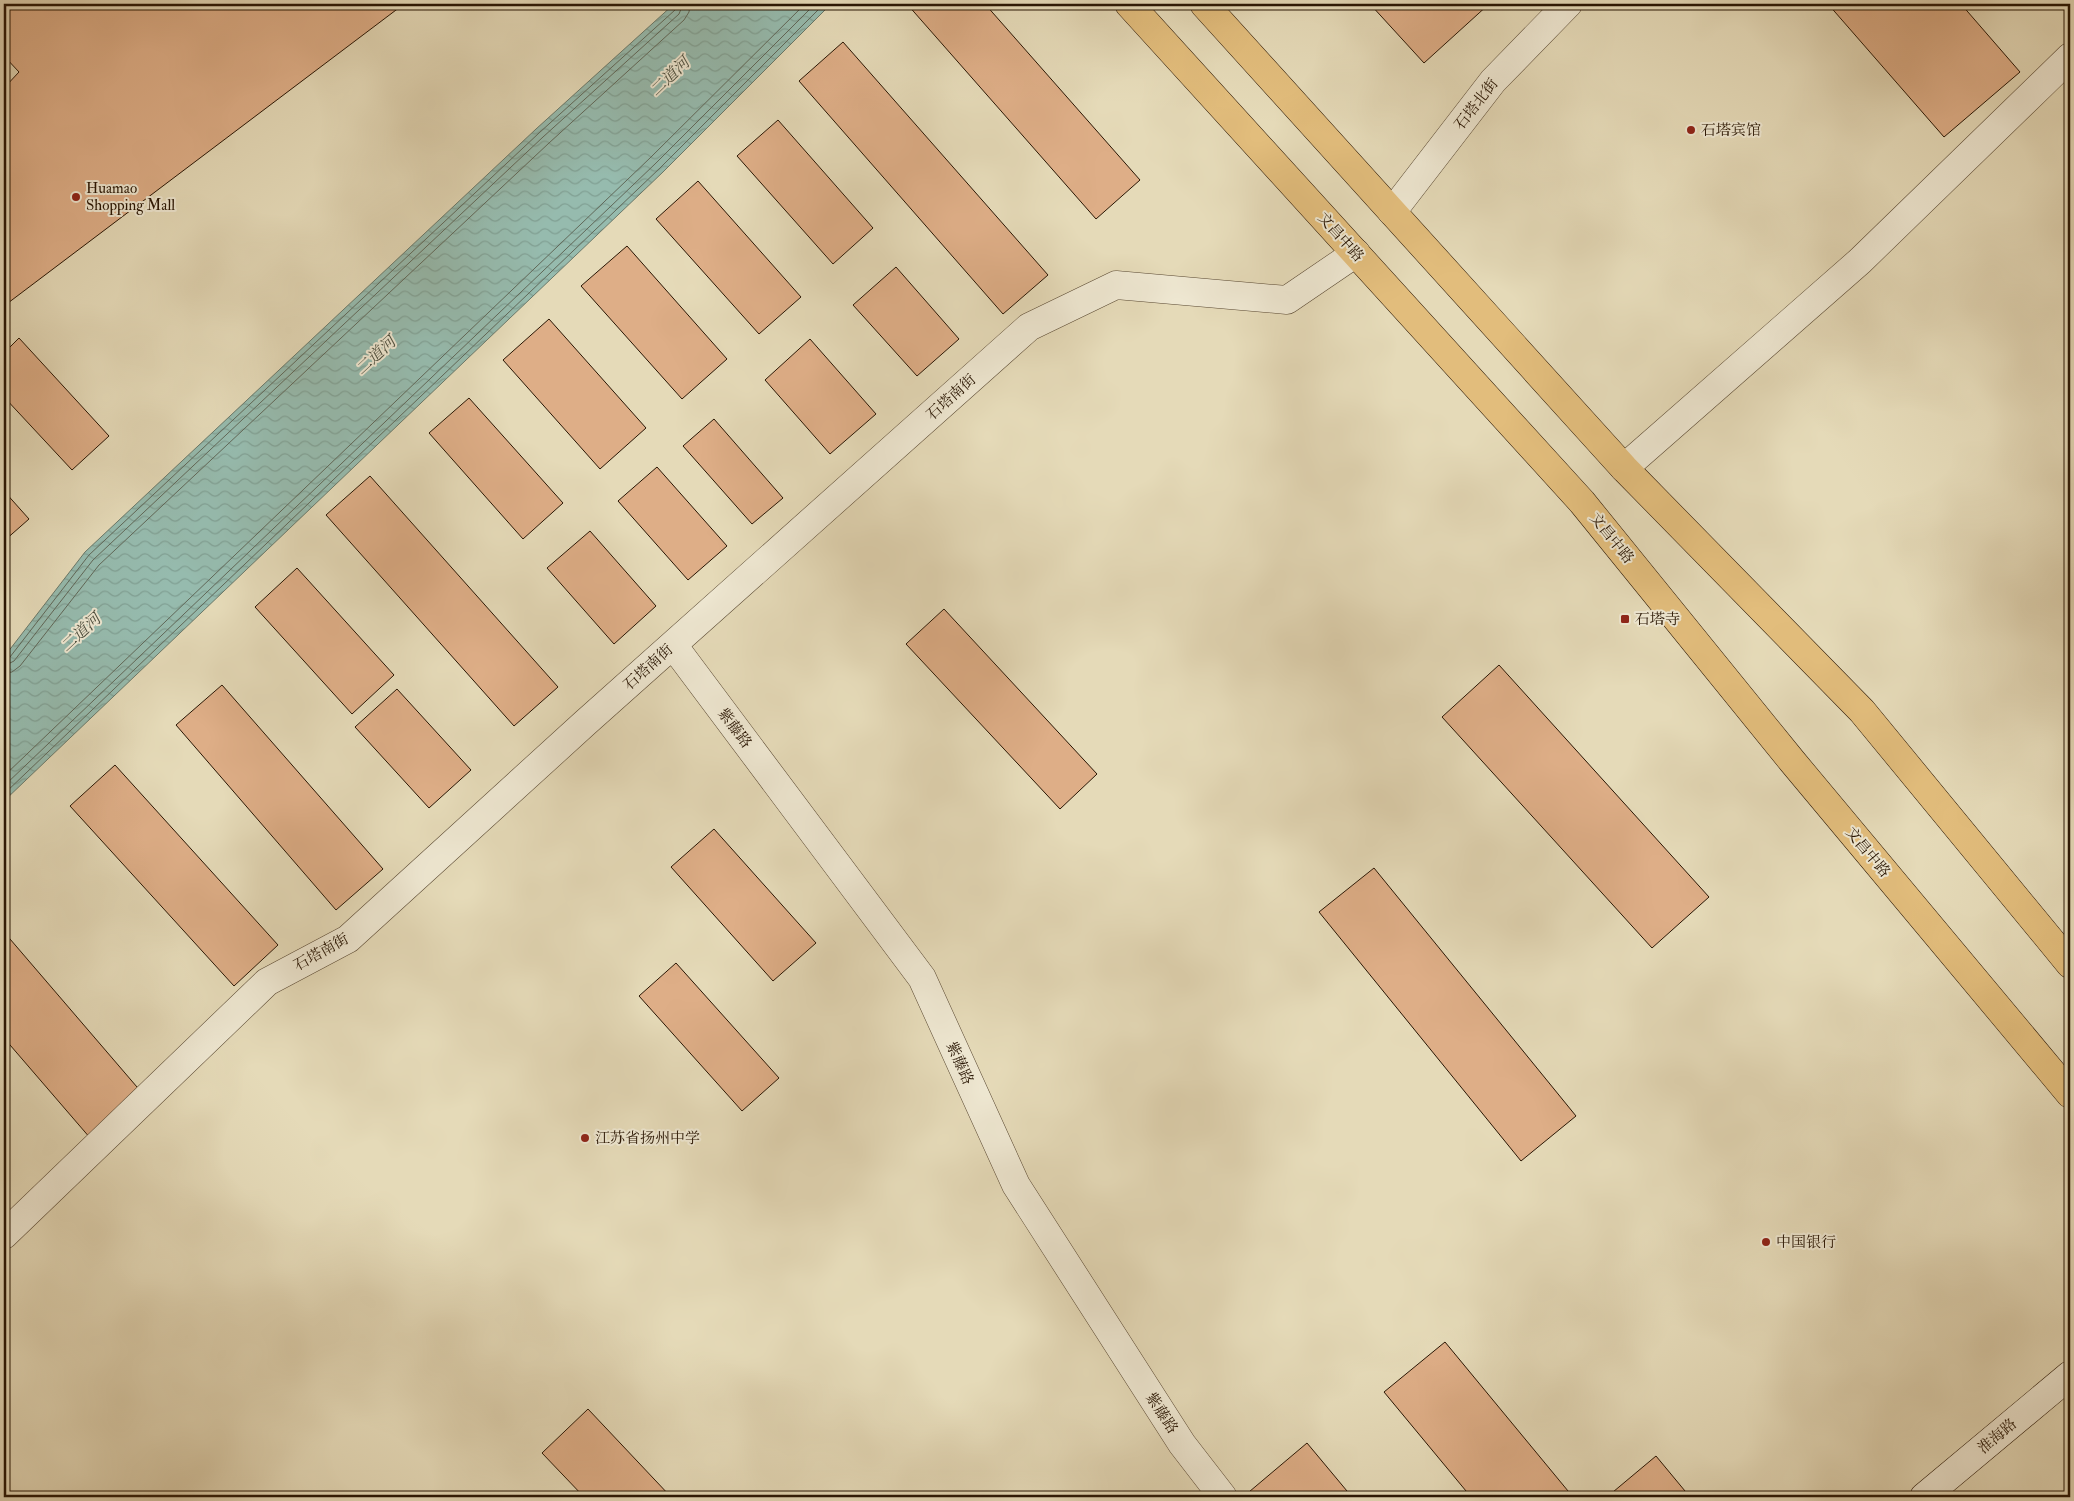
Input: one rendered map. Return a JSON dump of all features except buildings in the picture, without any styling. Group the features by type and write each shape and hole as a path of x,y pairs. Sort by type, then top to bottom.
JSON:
{"main road":[{"name":"文昌中路","path":"1129,4 1582,502 1799,769 2070,1094"},
{"path":"1204,4 1624,468 1862,711 2070,964"}],"street":[{"name":"石塔北街","path":"1392,212 1493,81 1568,4"},
{"path":"1624,468 1860,261 2070,57"},
{"name":"石塔南街","path":"4,1235 267,982 348,939 673,644 1029,327 1116,285 1287,300 1356,253"},
{"name":"紫藤路","path":"673,644 922,978 1016,1185 1182,1444 1223,1497"},
{"name":"淮海路","path":"1924,1497 2070,1375"}],"water":[{"name":"二道河","path":"674,4 831,4 663,172 4,801 4,657 85,552 536,129"}],"place":[{"name":"石塔宾馆","path":"1691,130"},
{"name":"Huamao Shopping Mall","path":"76,197"},
{"name":"石塔寺","path":"1625,619"},
{"name":"江苏省扬州中学","path":"585,1138"},
{"name":"中国银行","path":"1766,1242"}]}
